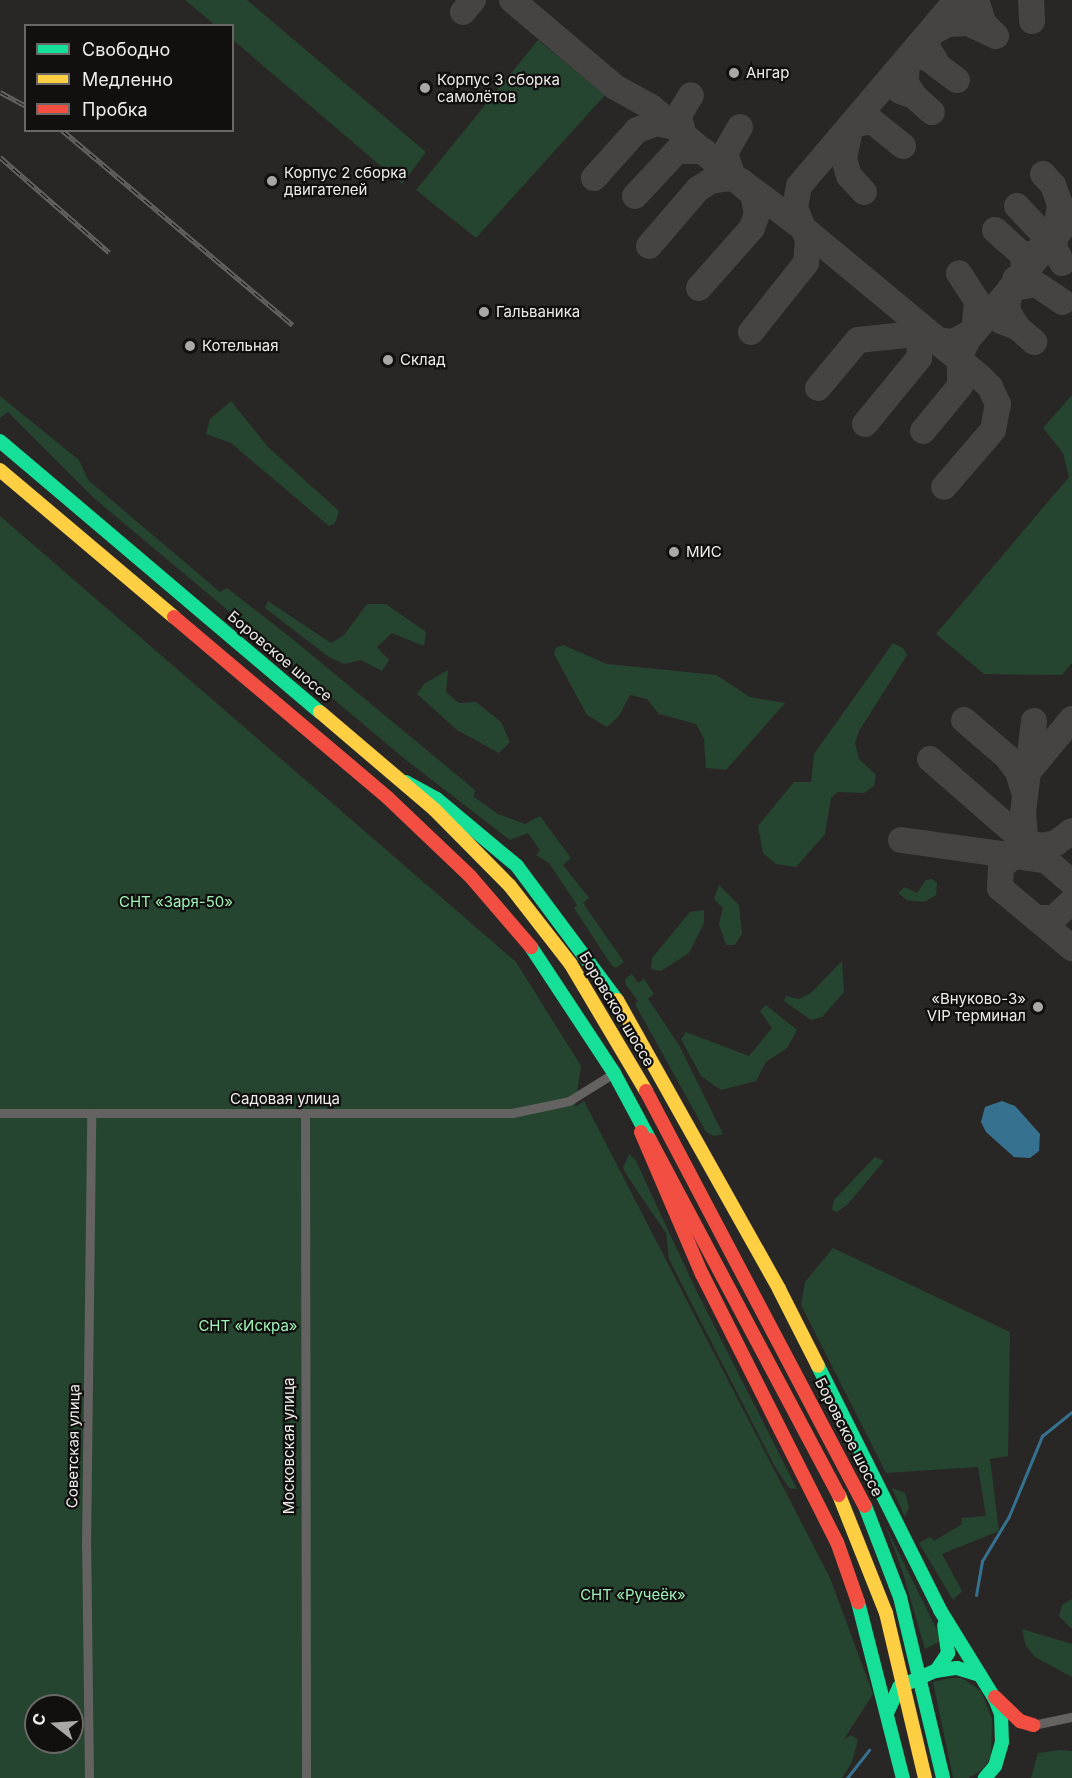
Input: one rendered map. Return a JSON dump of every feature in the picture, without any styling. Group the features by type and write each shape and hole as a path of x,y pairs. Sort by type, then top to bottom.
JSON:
{"main road":[{"name":"Боровское шоссе","path":"0,441 401,780 510,886 570,963 624,1048 837,1445 881,1542 910,1629 943,1778"},
{"path":"0,470 344,760 471,876 534,950 614,1073 836,1486 868,1561 890,1626 925,1778"},
{"path":"401,780 437,799 509,858 608,984 779,1289 941,1612 993,1696 1001,1714 998,1778"},
{"path":"635,1112 650,1158 702,1274 831,1526 870,1638 898,1756 901,1778"},
{"path":"936,1671 948,1648 941,1612"},
{"path":"887,1713 899,1687 936,1671 961,1669 980,1675"},
{"path":"993,1696 1020,1721 1033,1725"},
{"path":"985,1778 1011,1735 1033,1725"}],"street":[{"name":"Садовая улица","path":"0,1113 512,1113 569,1101 614,1073"},
{"name":"Советская улица","path":"89,1778 86,1547 91,1114"},
{"name":"Московская улица","path":"305,1114 306,1778"},
{"path":"1033,1725 1072,1717"}],"green space":[{"path":"185,0 247,0 426,152 402,184 234,41 234,24 214,24"},
{"path":"538,40 605,95 476,238 416,190"},
{"path":"1072,395 1072,663 1062,675 984,674 936,634 1069,477 1063,453 1043,428"},
{"path":"0,396 79,460 88,480 220,592 227,588 290,637 475,790 474,797 498,814 525,824 540,816 571,858 563,865 589,898 583,903 624,962 616,968 612,966 574,908 577,905 549,863 536,855 540,850 528,833 510,840 406,760 94,498 8,412 0,418"},
{"path":"231,401 268,447 339,511 335,523 329,526 231,443 206,434 210,419"},
{"path":"0,516 516,962 581,1066 575,1107 584,1101 830,1578 873,1694 844,1739 851,1735 858,1740 852,1762 842,1778 0,1778"},
{"path":"268,601 331,643 344,635 367,604 386,604 426,632 424,646 392,633 377,647 389,660 382,671 361,660 344,664 329,657 265,608"},
{"path":"893,643 903,648 907,655 859,731 855,743 859,759 876,775 874,786 864,793 838,792 831,798 825,834 796,867 776,864 763,853 758,826 794,782 811,782 814,754"},
{"path":"563,645 607,664 716,675 750,697 785,703 726,770 706,768 704,739 696,724 659,714 647,699 630,695 619,716 607,727 587,715 554,654 556,648"},
{"path":"448,670 446,692 459,703 476,702 501,722 510,742 499,753 457,730 417,694 424,684"},
{"path":"932,879 937,883 936,895 924,902 907,900 898,893 905,887 917,893 926,880"},
{"path":"719,885 739,905 742,934 735,945 726,945 719,924 723,908 714,899"},
{"path":"704,910 704,923 689,953 661,971 651,969 652,958 690,912"},
{"path":"842,961 844,992 822,1017 811,1020 784,1001 786,996 799,999 811,993"},
{"path":"632,974 638,983 644,979 654,994 648,999 679,1045 723,1134 714,1136 706,1132 635,1004 638,1001 626,985 625,979"},
{"path":"766,1005 797,1030 787,1048 766,1062 756,1081 721,1090 701,1076 681,1039 686,1032 749,1056 772,1028 760,1011"},
{"path":"629,1154 635,1159 695,1288 797,1489 789,1488 774,1465 669,1259 666,1233 623,1168"},
{"path":"875,1157 884,1161 847,1205 837,1212 832,1210 834,1200"},
{"path":"833,1248 1010,1332 1008,1456 990,1459 999,1531 942,1554 962,1591 953,1600 919,1543 930,1537 934,1541 962,1524 961,1518 986,1516 978,1467 886,1473 801,1305 805,1282"},
{"path":"892,1488 905,1493 909,1507 905,1517"},
{"path":"885,1525 942,1640 925,1649 903,1573"},
{"path":"1072,1599 1072,1629 1059,1616 1062,1605"},
{"path":"1022,1629 1072,1644 1072,1677 1035,1657 1026,1646"},
{"path":"962,1678 981,1691 992,1719 991,1757 982,1770 968,1778 953,1778 933,1682"},
{"path":"1072,1751 1072,1778 1031,1778 1038,1753"}],"water":[{"path":"1002,1101 1015,1106 1040,1134 1039,1151 1030,1158 1014,1157 986,1132 981,1122 985,1107"}],"waterway":[{"path":"976,1595 982,1561 1009,1516 1042,1436 1072,1412"},
{"path":"847,1778 869,1750"}],"taxiway":[{"path":"463,12 473,0"},
{"path":"512,0 615,87 651,107 753,194 757,214 752,228 699,288"},
{"path":"751,332 806,263 808,240 795,207 799,186 957,0"},
{"path":"976,0 984,24 993,33"},
{"path":"1031,0 1032,21"},
{"path":"935,60 927,47 929,34 948,24 968,23 996,36"},
{"path":"914,96 906,83 907,60 925,56 957,80"},
{"path":"900,91 914,96 932,112"},
{"path":"683,133 679,115 691,95"},
{"path":"864,192 849,176 844,158 851,125 872,121 903,146"},
{"path":"594,178 637,130 657,123 675,127"},
{"path":"732,174 725,153 740,127"},
{"path":"635,196 677,151 704,151"},
{"path":"1043,174 1053,185 1060,204 1054,247 1062,263"},
{"path":"649,246 698,189 711,181 729,178 741,181 803,228 938,340 953,342 974,331 977,301 959,273"},
{"path":"1017,206 1044,235 1044,249 1033,253"},
{"path":"923,431 960,386 960,356 968,339 1072,217"},
{"path":"995,230 1023,255 1024,274 1015,279"},
{"path":"1017,327 1007,310 1010,289 1036,284 1063,302"},
{"path":"865,424 919,358 921,335 913,321"},
{"path":"1001,321 1017,327 1034,342"},
{"path":"818,388 858,340 915,334 932,337 990,387 998,404 993,430 944,487"},
{"path":"1028,772 1072,719"},
{"path":"964,720 1007,757 1018,772 1024,792"},
{"path":"1034,721 1023,813 1025,837 1028,843 1042,846 1056,843 1072,831"},
{"path":"930,759 1072,883"},
{"path":"901,840 1044,860"},
{"path":"1029,854 1014,856 1001,867 1000,888 1072,948"},
{"path":"1036,918 1054,918 1072,901"}],"railway":[{"path":"0,92 24,105"},
{"path":"64,132 293,325"},
{"path":"0,157 109,252"}],"traffic: fast":[{"path":"0,441 320,712"},
{"path":"406,782 437,799 517,866 617,1000"},
{"path":"531,947 614,1073 650,1140"},
{"path":"818,1366 940,1610 995,1699 1001,1714 1002,1742 995,1766 985,1778"},
{"path":"865,1506 900,1597 943,1778"},
{"path":"858,1602 903,1778"},
{"path":"936,1671 948,1653 944,1625"},
{"path":"888,1711 899,1687 935,1671 957,1668 980,1675"}],"traffic: slow":[{"path":"0,470 174,617"},
{"path":"320,712 435,810 510,886 570,963 646,1091"},
{"path":"617,1000 779,1289 818,1366"},
{"path":"839,1495 886,1613 925,1778"}],"traffic: jam":[{"path":"174,617 388,798 470,876 531,947"},
{"path":"646,1091 865,1506"},
{"path":"641,1132 702,1274 837,1542 858,1602"},
{"path":"650,1140 839,1495"},
{"path":"995,1697 1020,1721 1033,1725"}],"place":[{"name":"Ангар","path":"734,73"},
{"name":"Корпус 3 сборка самолётов","path":"425,88"},
{"name":"Корпус 2 сборка двигателей","path":"272,181"},
{"name":"Гальваника","path":"484,312"},
{"name":"Котельная","path":"190,346"},
{"name":"Склад","path":"388,360"},
{"name":"МИС","path":"674,552"},
{"name":"«Внуково-3» VIP терминал","path":"1038,1007"}],"park label":[{"name":"СНТ «Заря-50»","path":"176,902"},
{"name":"СНТ «Искра»","path":"248,1326"},
{"name":"СНТ «Ручеёк»","path":"633,1595"}]}
